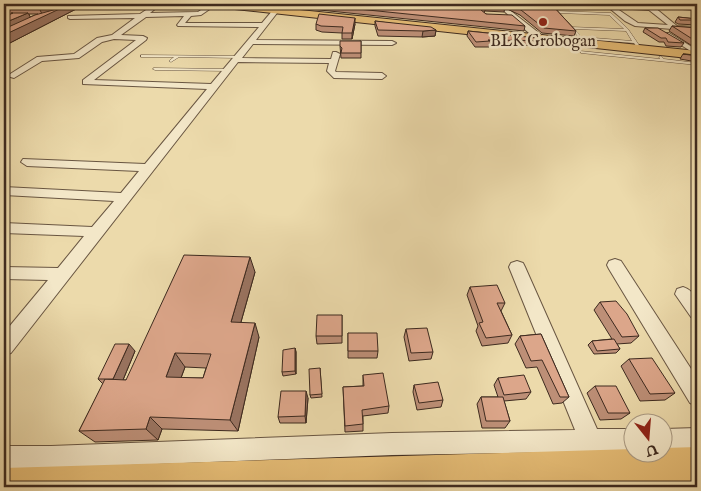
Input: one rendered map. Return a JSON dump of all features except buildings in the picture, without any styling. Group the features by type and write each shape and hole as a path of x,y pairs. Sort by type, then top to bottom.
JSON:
{"main road":[{"path":"215,4 278,7 385,18 582,44 636,45 661,55 697,54"},
{"path":"674,461 697,465"},
{"path":"4,487 519,479 624,463"}],"street":[{"path":"114,37 158,4"},
{"path":"70,17 201,14 215,4"},
{"path":"541,4 678,6 697,8"},
{"path":"498,5 541,39"},
{"path":"610,5 634,24 697,30"},
{"path":"678,6 691,21"},
{"path":"4,347 278,7"},
{"path":"649,7 676,28"},
{"path":"189,15 180,25 263,25"},
{"path":"498,16 514,16"},
{"path":"655,27 697,54"},
{"path":"10,76 40,59 73,57 100,40 114,37 143,38 86,82 214,87"},
{"path":"250,42 392,43"},
{"path":"340,43 331,71 334,75 382,76"},
{"path":"237,58 334,61"},
{"path":"27,162 149,168"},
{"path":"4,191 126,197"},
{"path":"4,228 97,232"},
{"path":"615,265 697,396"},
{"path":"517,267 591,441"},
{"path":"4,273 63,274"},
{"path":"683,294 697,312"},
{"path":"674,450 697,439"},
{"path":"4,457 51,457 392,444 591,441 624,450"}],"lane":[{"path":"636,45 627,30 608,14 556,12 572,28 582,44 606,54 661,55 697,64"},
{"path":"572,28 627,30"},
{"path":"142,56 237,58"},
{"path":"171,61 178,56"},
{"path":"155,69 228,70"}],"place":[{"name":"BLK Grobogan","path":"543,22"}]}
